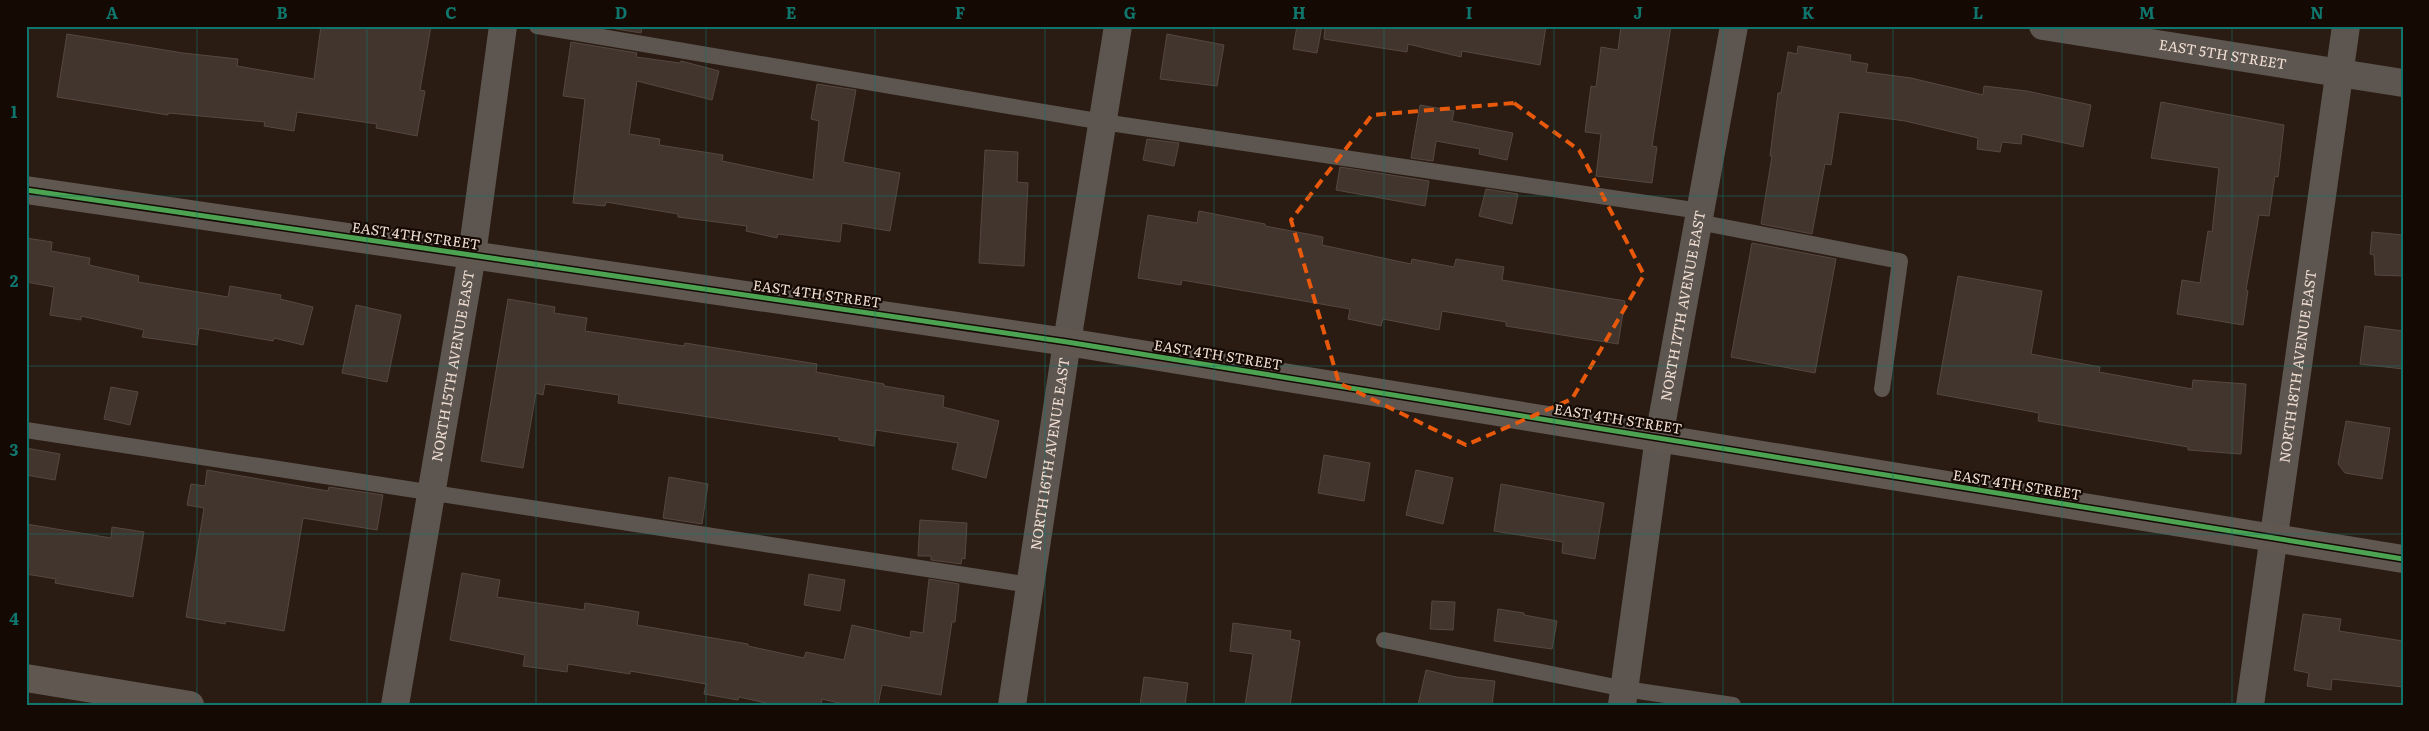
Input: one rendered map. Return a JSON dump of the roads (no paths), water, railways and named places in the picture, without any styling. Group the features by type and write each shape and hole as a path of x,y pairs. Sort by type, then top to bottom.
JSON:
{"main road":[{"name":"EAST 4TH STREET","path":"26,190 1067,342 2403,559"},
{"path":"26,678 190,705"}],"street":[{"name":"NORTH 15TH AVENUE EAST","path":"394,705 472,255 503,26"},
{"name":"NORTH 16TH AVENUE EAST","path":"1012,705 1067,342 1118,26"},
{"name":"NORTH 17TH AVENUE EAST","path":"1624,697 1659,437 1734,26"},
{"name":"EAST 5TH STREET","path":"2044,26 2403,83"},
{"name":"NORTH 18TH AVENUE EAST","path":"2250,705 2346,26"}],"lane":[{"path":"537,26 1103,122 1699,216 1900,261 1882,389"},
{"path":"26,430 1030,585"},
{"path":"1384,640 1624,697 1733,705"}]}
